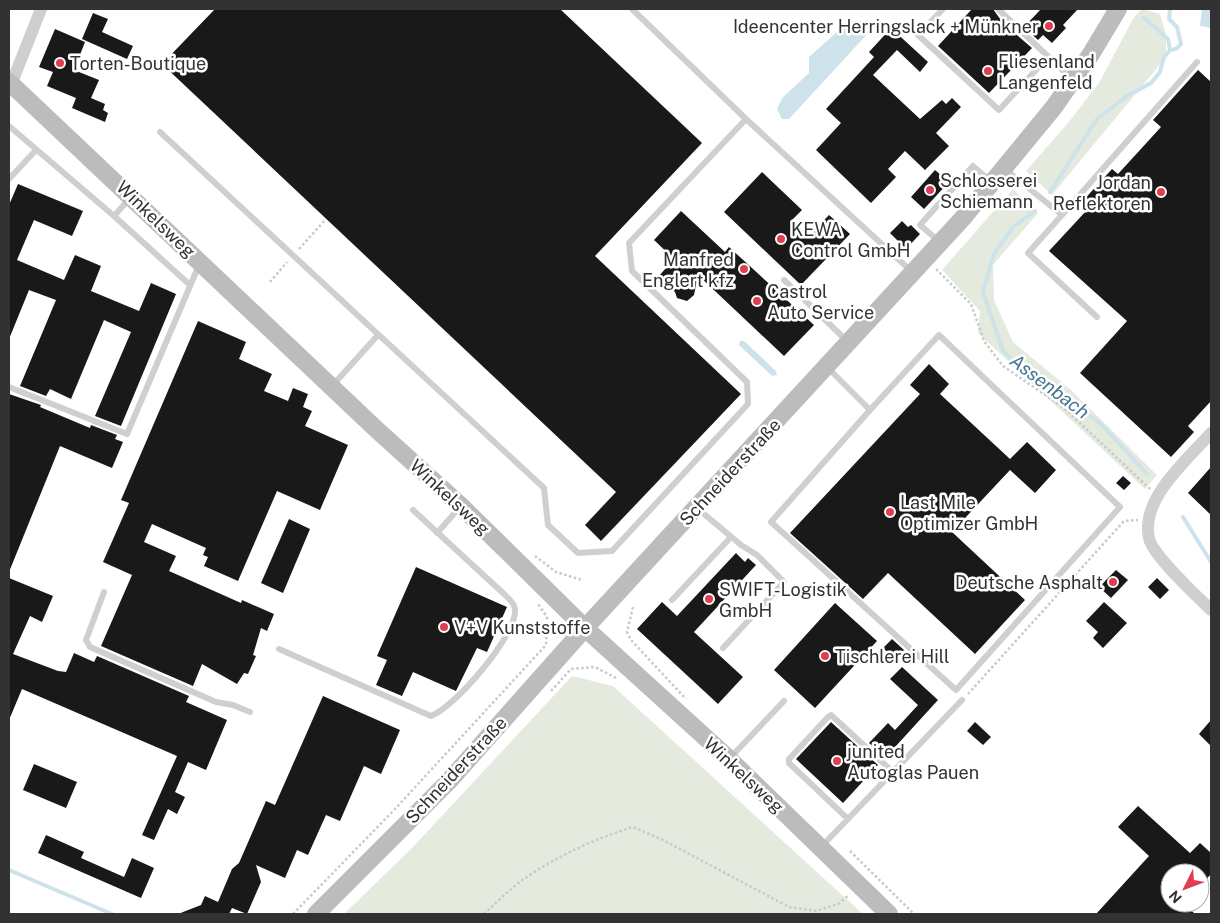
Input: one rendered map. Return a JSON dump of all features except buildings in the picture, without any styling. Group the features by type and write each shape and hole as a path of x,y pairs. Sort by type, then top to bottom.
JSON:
{"main road":[{"name":"Schneiderstraße","path":"316,914 449,781 584,628 926,260 1005,169 1073,80 1118,9"},
{"name":"Winkelsweg","path":"10,85 132,196 461,506 584,628 729,759 889,914"}],"street":[{"path":"10,85 41,9"},
{"path":"1211,432 1156,495 1148,519 1149,539 1172,572 1211,610"}],"lane":[{"path":"632,9 746,119 914,273"},
{"path":"943,9 918,35 999,110 1048,56"},
{"path":"998,9 1073,80"},
{"path":"1097,317 1028,253 1197,62"},
{"path":"160,132 544,488 548,525 578,553 612,551 748,404 747,382 632,271 629,243 746,119"},
{"path":"9,126 114,216 190,285"},
{"path":"9,179 36,150"},
{"path":"941,243 920,225 973,166 993,184"},
{"path":"1005,169 1062,215"},
{"path":"114,216 132,196"},
{"path":"9,387 127,434 200,262"},
{"path":"784,280 850,343"},
{"path":"332,386 378,335"},
{"path":"938,335 1120,507 956,690 771,522 870,410 938,335"},
{"path":"827,367 870,410"},
{"path":"437,533 461,506"},
{"path":"697,508 756,555 784,582 723,648"},
{"path":"279,649 431,716 444,709 463,692 494,656 514,618 515,610 513,603 504,594 413,510"},
{"path":"672,600 731,537"},
{"path":"104,592 86,640 90,647 216,702 233,705 250,712"},
{"path":"821,847 962,700"},
{"path":"729,759 784,701"},
{"path":"848,819 789,763 789,759 828,717 831,715 893,772"}],"path":[{"path":"926,260 971,304 984,341 1003,366 1064,408 1156,495"},
{"path":"962,700 1036,621 1124,521 1148,519"},
{"path":"535,556 556,572 582,580"},
{"path":"293,914 396,809 546,645 548,617 536,601"},
{"path":"545,697 571,669 595,667 625,683"},
{"path":"484,914 521,881 567,854 600,837 633,827 663,840 789,907 816,911 838,904 849,895"},
{"path":"850,851 914,914"},
{"path":"842,889 853,899"}],"shaded area":[{"path":"1142,9 1160,14 1166,35 1166,57 1052,195 1026,171 1068,123 1099,83 1134,17"},
{"path":"1013,189 1038,213 993,265 994,300 1013,342 1072,391 1157,475 1145,489 978,333 980,311 942,270"},
{"path":"572,676 613,686 863,914 344,914 412,848"}],"water":[{"path":"1202,9 1211,9 1211,28 1200,26"},
{"path":"849,21 868,21 870,31 789,119 782,119 777,109 782,98 809,73 809,57"},
{"path":"740,341 744,341 776,371 777,375 772,376 739,345"}],"waterway":[{"path":"1170,9 1169,19 1177,27 1181,44 1176,49 1170,50"},
{"name":"Assenbach","path":"1050,192 1097,119 1127,96 1151,83 1160,72 1164,57 1170,50 1168,39 1144,18"},
{"name":"Assenbach","path":"1035,211 1013,227 994,254 983,292 1003,351 1022,369 1055,389 1102,425 1147,474"},
{"name":"Assenbach","path":"1183,517 1211,562"},
{"path":"9,870 112,914"}],"place":[{"name":"Ideencenter Herringslack + Münkner","path":"1049,26"},
{"name":"Torten-Boutique","path":"60,63"},
{"name":"Fliesenland Langenfeld","path":"988,71"},
{"name":"Schlosserei Schiemann","path":"930,190"},
{"name":"Jordan Reflektoren","path":"1161,192"},
{"name":"KEWA Control GmbH","path":"781,239"},
{"name":"Manfred Englert kfz","path":"744,269"},
{"name":"Castrol Auto Service","path":"757,301"},
{"name":"Last Mile Optimizer GmbH","path":"890,512"},
{"name":"Deutsche Asphalt","path":"1113,582"},
{"name":"SWIFT-Logistik GmbH","path":"709,599"},
{"name":"V+V Kunststoffe","path":"444,627"},
{"name":"Tischlerei Hill","path":"825,656"},
{"name":"junited Autoglas Pauen","path":"837,761"}]}
